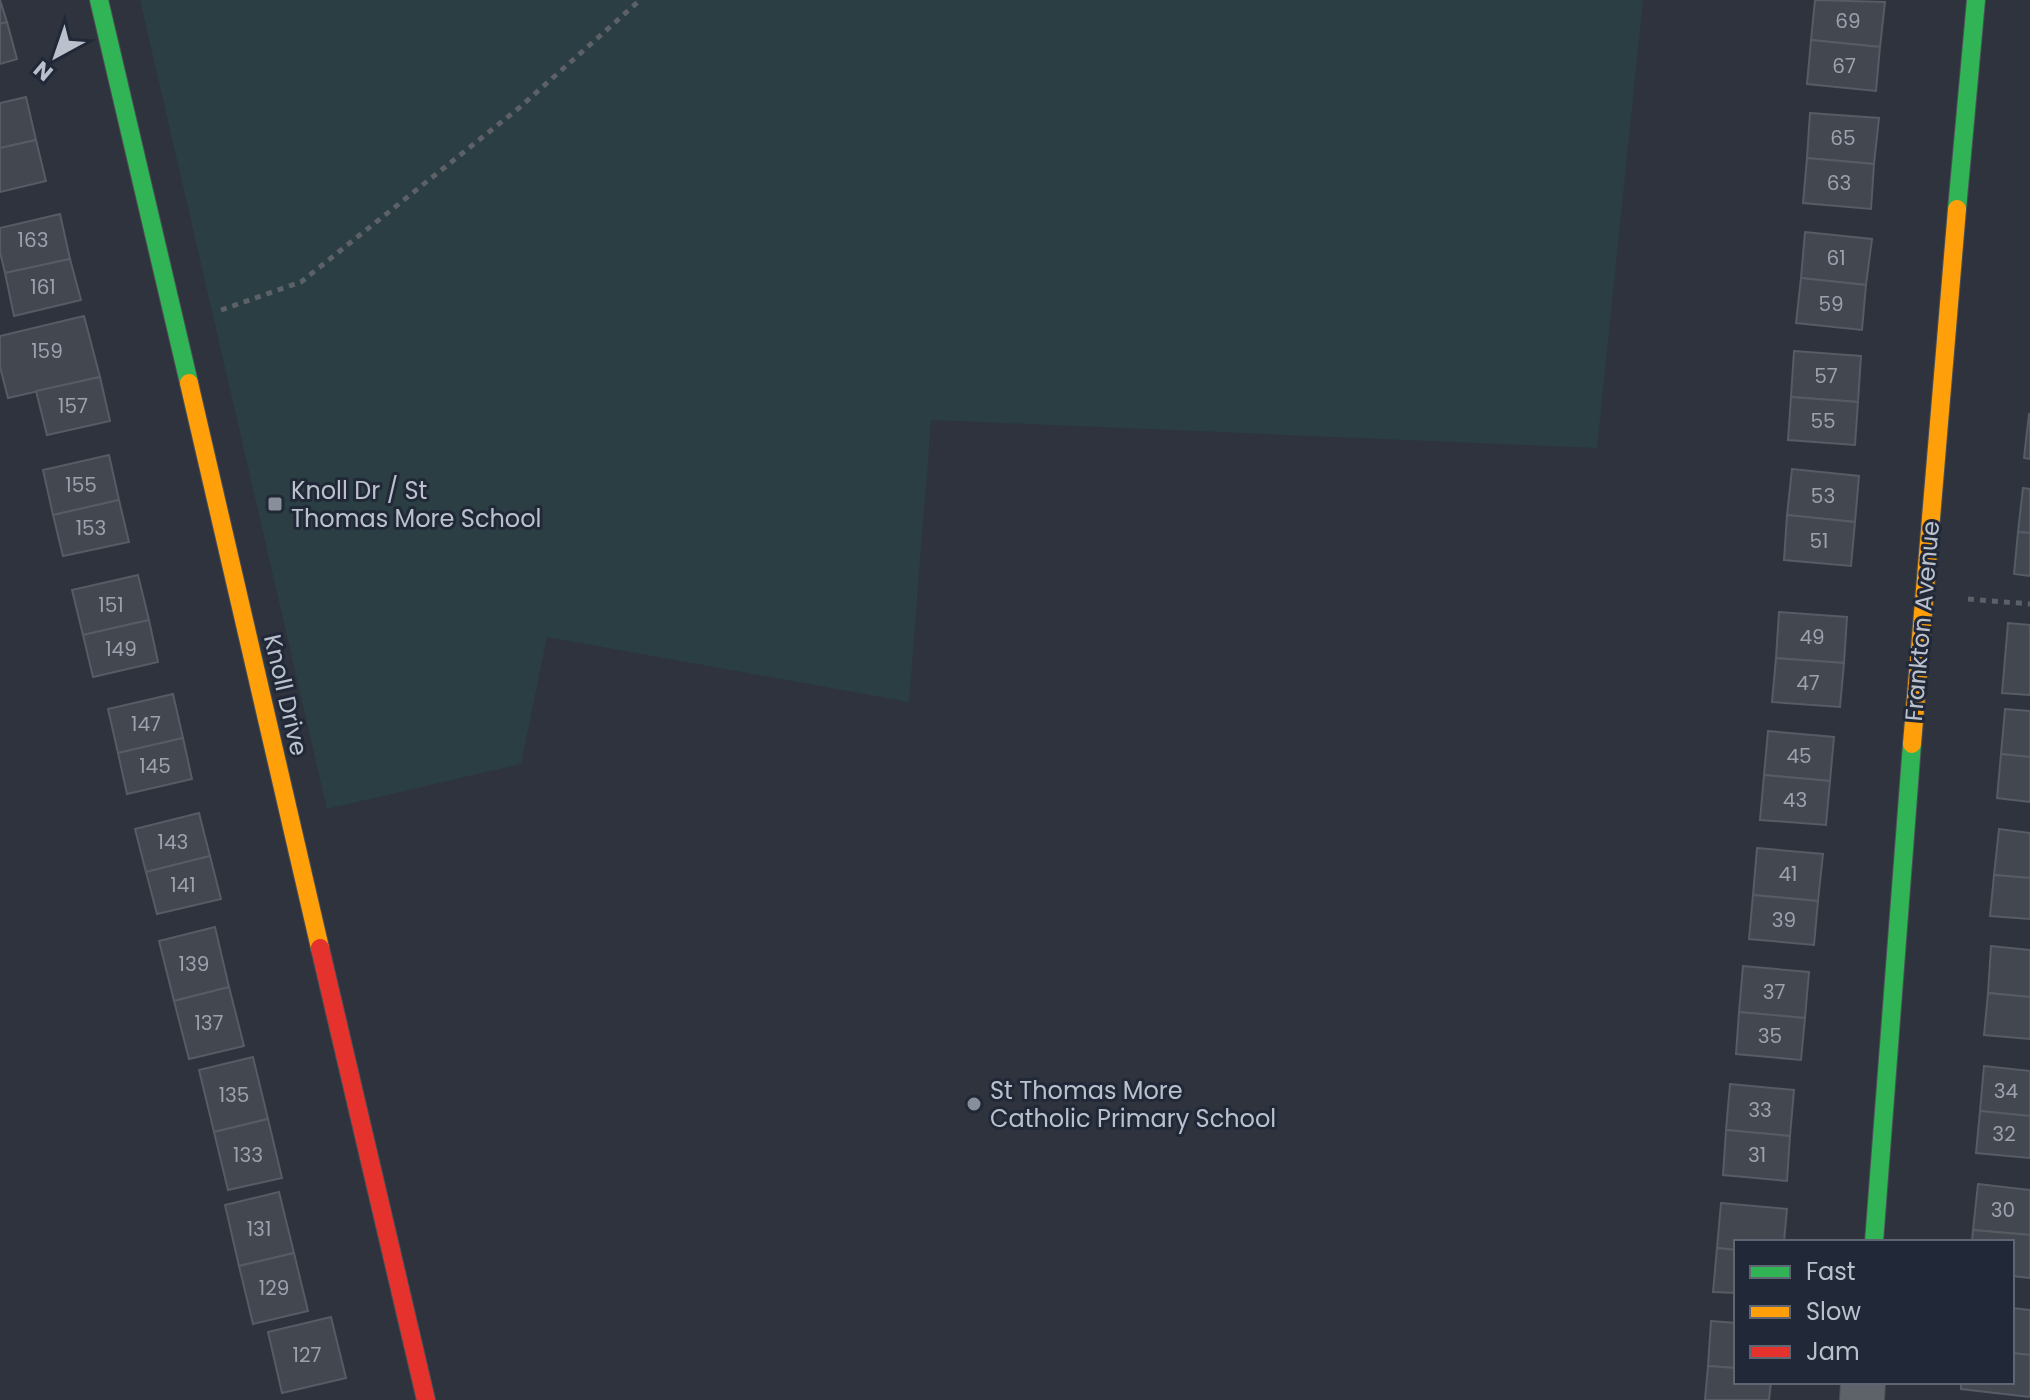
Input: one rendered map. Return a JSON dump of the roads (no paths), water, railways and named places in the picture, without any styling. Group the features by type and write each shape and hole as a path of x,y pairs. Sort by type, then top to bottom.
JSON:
{"street":[{"name":"Knoll Drive","path":"99,0 426,1400"},
{"name":"Frankton Avenue","path":"1874,1240 1923,595 1976,0"}],"place":[{"name":"Knoll Dr / St Thomas More School","path":"275,504"},
{"name":"St Thomas More Catholic Primary School","path":"974,1104"}]}
